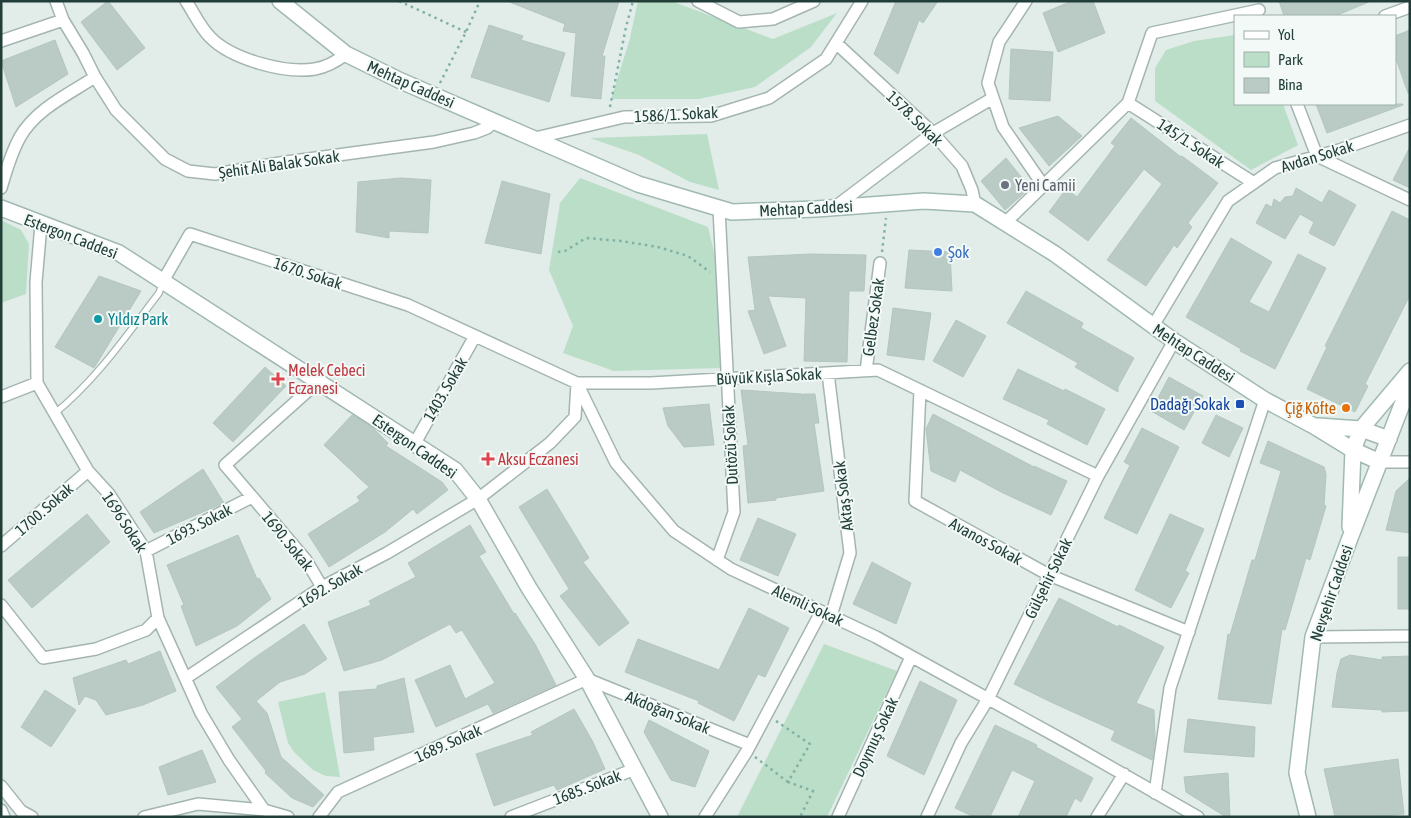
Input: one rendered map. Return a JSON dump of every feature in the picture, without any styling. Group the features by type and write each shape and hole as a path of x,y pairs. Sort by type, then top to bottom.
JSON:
{"main road":[{"name":"Mehtap Caddesi","path":"280,1 346,54 401,81 638,184 732,212 924,201 975,204 1055,254 1152,326 1265,400 1314,426 1353,450 1380,462"},
{"name":"Estergon Caddesi","path":"1,208 119,253 456,470 478,499 528,588 586,680 660,817"},
{"path":"1350,538 1353,450 1361,429 1410,371"},
{"path":"1314,426 1361,429 1389,439 1410,384"},
{"name":"Nevşehir Caddesi","path":"1308,817 1297,773 1313,637 1389,439"}],"street":[{"name":"Şehit Ali Balak Sokak","path":"56,1 63,20 116,110 165,159 188,171 216,174 434,142 474,133 487,128 496,121"},
{"path":"186,1 210,37 222,47 247,60 304,70 326,66 346,54"},
{"path":"698,1 739,22 772,19 814,1"},
{"path":"1026,1 999,42 988,83 1003,127 1043,185"},
{"name":"1586/1. Sokak","path":"535,138 624,117 711,116 769,98 826,59 859,2"},
{"path":"1388,15 1410,7"},
{"path":"1005,223 1128,103 1152,33 1259,9"},
{"path":"1,42 63,20"},
{"name":"1578. Sokak","path":"836,43 932,133 962,166 972,190 975,204"},
{"path":"1,188 20,136 32,120 49,106 95,77"},
{"path":"835,207 932,133 993,98"},
{"name":"145/1. Sokak","path":"1128,103 1254,183"},
{"path":"1297,105 1317,156 1410,200"},
{"name":"Avdan Sokak","path":"1152,326 1228,201 1276,168 1339,150 1410,125"},
{"name":"Dutözü Sokak","path":"717,560 734,512 719,208"},
{"name":"1696 Sokak","path":"41,224 36,282 37,384 88,471 109,494 146,551 158,618 201,713 225,753 264,810"},
{"name":"1670. Sokak","path":"163,281 190,234 408,305 475,336"},
{"name":"Gelbez Sokak","path":"866,371 880,263"},
{"path":"475,336 577,383 576,417 550,443 478,499"},
{"name":"1403. Sokak","path":"414,443 475,336"},
{"name":"Gülşehir Sokak","path":"926,817 962,743 988,698 1098,476 1174,341"},
{"name":"Büyük Kışla Sokak","path":"577,383 651,383 878,370 1098,476"},
{"name":"Aktaş Sokak","path":"705,817 748,748 766,714 826,614 850,553 828,373"},
{"name":"1690. Sokak","path":"319,381 225,464 306,560 322,587"},
{"name":"Alemli Sokak","path":"577,383 616,463 674,531 731,570 912,657 1198,817"},
{"path":"1,397 37,384"},
{"name":"Avanos Sokak","path":"920,390 915,501 1049,576 1189,632"},
{"path":"1155,792 1170,688 1265,400"},
{"path":"1380,462 1410,462"},
{"name":"1700. Sokak","path":"1,546 88,471"},
{"name":"1693. Sokak","path":"146,551 252,497"},
{"name":"1692. Sokak","path":"186,678 322,587 387,554 478,499"},
{"path":"1,605 42,658 96,649 146,630 158,618"},
{"path":"1313,637 1410,636"},
{"name":"Doymuş Sokak","path":"838,817 912,657"},
{"name":"Akdoğan Sokak","path":"586,680 748,748"},
{"name":"1689. Sokak","path":"319,817 338,792 586,680"},
{"name":"1685. Sokak","path":"511,817 634,769"},
{"path":"1097,817 1124,774"},
{"path":"1,786 22,811 32,817"},
{"path":"144,817 198,804 264,810 288,817"},
{"path":"1,810 4,817"}],"lane":[{"path":"54,414 95,377 159,293 163,281"}],"path":[{"path":"399,1 466,32"},
{"path":"434,95 480,1"},
{"path":"607,121 633,1"},
{"path":"880,263 888,204"},
{"path":"558,252 565,251 586,238 621,241 658,247 688,256 714,275"},
{"path":"766,714 810,744 788,782"},
{"path":"748,748 788,782 812,791 800,817"}],"green space":[{"path":"638,1 671,1 773,39 837,13 811,47 755,87 699,99 611,99 629,42"},
{"path":"1234,35 1234,105 1283,105 1298,145 1251,170 1155,101 1155,68 1166,50 1194,41"},
{"path":"707,134 719,190 690,182 639,155 590,138"},
{"path":"580,178 708,227 721,280 721,368 614,371 563,353 573,326 549,270 560,203"},
{"path":"1,220 21,230 29,244 26,294 1,303"},
{"path":"824,644 897,671 827,817 737,817"},
{"path":"325,692 340,777 326,776 313,770 294,752 288,743 278,702"}],"building":[{"path":"108,1 145,48 117,70 81,22"},
{"path":"507,1 619,1 602,56 605,56 601,99 571,96 576,33 563,31 565,24"},
{"path":"896,1 938,1 923,23 919,20 898,74 874,54"},
{"path":"1072,1 1093,1 1105,33 1058,52 1043,13"},
{"path":"1279,1 1371,1 1337,15 1284,15"},
{"path":"489,25 523,36 521,40 565,53 549,102 471,77"},
{"path":"1410,30 1410,93 1408,93 1396,59 1396,36"},
{"path":"55,40 68,74 16,107 1,61"},
{"path":"1011,49 1053,52 1050,101 1009,99"},
{"path":"1403,104 1403,105 1327,133 1316,105"},
{"path":"1058,116 1082,136 1049,166 1019,128"},
{"path":"1131,118 1218,183 1188,223 1192,227 1177,248 1174,245 1146,286 1107,260 1162,184 1144,169 1088,241 1049,212 1066,189 1077,197 1115,146 1111,143"},
{"path":"1410,147 1410,188 1393,180"},
{"name":"Yeni Camii","path":"1006,158 1030,188 1005,210 981,181"},
{"path":"401,178 431,180 428,233 389,231 389,238 356,232 358,182"},
{"path":"502,181 550,194 541,254 485,243"},
{"path":"1296,188 1322,203 1329,190 1356,205 1334,246 1309,233 1314,222 1300,214 1285,239 1256,223 1266,204 1272,207 1274,199 1280,203 1285,197 1293,196"},
{"path":"1392,211 1410,220 1410,295 1365,384 1368,386 1355,412 1307,389 1327,347 1325,346"},
{"path":"1231,238 1272,262 1249,302 1269,312 1298,254 1326,268 1275,369 1240,351 1241,349 1186,317"},
{"path":"909,250 950,252 952,291 905,288"},
{"path":"811,254 866,255 864,291 849,291 847,362 804,361 806,298 768,296 786,346 764,354 748,311 755,310 748,257"},
{"name":"Yıldız Park","path":"99,276 141,291 94,368 55,347"},
{"path":"1026,291 1083,323 1081,328 1134,358 1118,387 1118,392 1075,367 1078,363 1007,323"},
{"path":"893,308 931,313 924,360 887,355"},
{"path":"956,320 986,336 963,377 933,361"},
{"path":"265,367 286,386 233,442 213,423"},
{"path":"1018,369 1105,409 1087,445 1047,424 1049,420 1003,399"},
{"path":"1169,377 1203,396 1184,430 1151,411"},
{"path":"741,390 802,394 803,398 803,394 815,394 819,423 814,423 824,491 748,503 743,446 748,445"},
{"path":"709,404 714,445 684,447 668,426 663,408"},
{"path":"933,414 1034,467 1067,481 1051,515 1003,493 960,470 955,482 931,471 926,429"},
{"path":"352,415 373,428 388,443 386,446 442,482 448,490 417,514 413,509 385,532 329,567 308,534 360,501 357,497 369,487 324,445"},
{"path":"1216,415 1243,428 1229,457 1202,443"},
{"path":"1142,428 1179,447 1137,534 1104,518 1130,465 1124,462"},
{"path":"1268,441 1324,467 1326,474 1324,505 1326,506 1310,560 1306,558 1285,630 1282,629 1271,704 1218,699 1228,634 1230,635 1252,560 1255,560 1281,471 1260,463"},
{"path":"203,469 224,503 154,533 140,512"},
{"path":"1410,478 1410,533 1386,530 1396,491"},
{"path":"547,489 589,558 583,562 629,623 599,646 560,596 569,589 519,507"},
{"path":"87,514 110,542 32,608 8,580"},
{"path":"1170,514 1204,529 1185,571 1189,573 1171,608 1135,590"},
{"path":"758,518 796,534 778,576 740,560"},
{"path":"470,525 486,552 479,556 514,614 535,644 556,685 493,713 488,704 436,727 415,680 450,665 465,699 495,683 462,630 456,633 450,624 382,660 344,671 328,622 371,605 369,601 416,577 408,563"},
{"path":"238,535 257,579 259,578 271,599 237,626 196,646 181,606 184,605 167,565"},
{"path":"1398,557 1410,557 1410,609 1398,609"},
{"path":"872,562 911,583 896,624 853,604"},
{"path":"1059,598 1164,647 1136,703 1154,710 1155,739 1152,760 1111,740 1115,731 1014,684"},
{"path":"749,608 789,628 765,677 758,674 734,721 698,703 699,701 625,672 638,639 719,670"},
{"path":"304,624 327,659 305,674 280,682 256,701 267,713 281,757 324,795 313,807 292,798 265,773 266,771 232,727 242,719 216,687"},
{"path":"160,651 176,691 143,705 106,715 96,700 85,696 79,705 73,678 126,660 128,664"},
{"path":"1350,655 1382,660 1382,657 1410,656 1410,711 1382,712 1382,710 1332,707 1341,659"},
{"path":"404,678 414,732 373,737 374,750 344,753 339,692 377,689 377,686"},
{"path":"920,681 957,700 924,775 887,756"},
{"path":"45,690 76,710 51,747 21,727"},
{"path":"574,709 593,742 605,769 557,790 554,785 494,806 476,754 533,735 531,732"},
{"path":"1188,719 1255,727 1254,757 1184,752"},
{"path":"649,720 709,751 695,787 671,780 644,732"},
{"path":"995,725 1037,745 1036,747 1093,778 1081,802 1075,798 1066,817 1018,817 1035,781 1012,770 990,817 974,817 955,808"},
{"path":"202,750 216,782 168,795 159,767"},
{"path":"1398,759 1404,814 1373,817 1335,817 1324,769"},
{"path":"1228,773 1230,817 1226,817 1186,792 1184,777"}],"place":[{"name":"Yeni Camii","path":"1005,185"},
{"name":"Şok","path":"938,252"},
{"name":"Yıldız Park","path":"98,319"},
{"name":"Melek Cebeci Eczanesi","path":"278,379"},
{"name":"Dadağı Sokak","path":"1240,404"},
{"name":"Çiğ Köfte","path":"1346,408"},
{"name":"Aksu Eczanesi","path":"488,459"}]}
